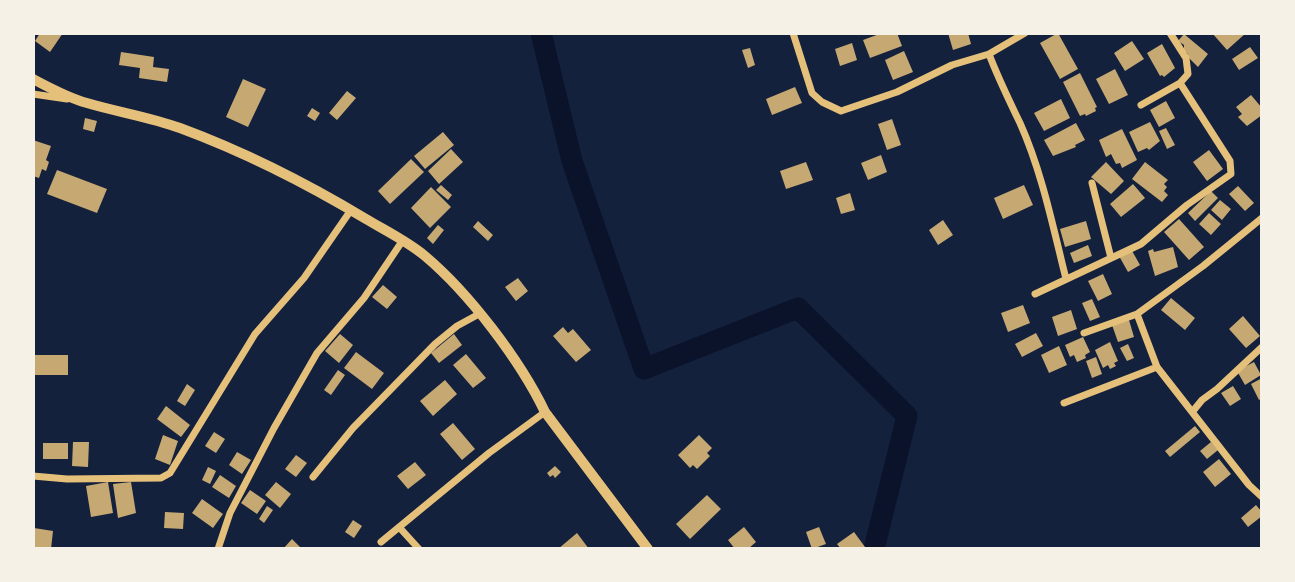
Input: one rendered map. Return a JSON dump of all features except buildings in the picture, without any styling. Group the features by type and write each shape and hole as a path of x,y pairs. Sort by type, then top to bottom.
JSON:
{"main road":[{"path":"33,79 84,103 178,127 274,167 403,240 447,277 479,314 535,391 545,412 648,549"}],"street":[{"path":"793,33 812,93 822,102 841,111 897,92 952,65 989,54 1024,33"},
{"path":"1141,106 1180,83 1188,75 1186,58 1170,33"},
{"path":"989,54 1033,159 1066,279"},
{"path":"1035,294 1141,244 1187,205 1231,174 1230,161 1180,83"},
{"path":"33,94 84,103"},
{"path":"1092,183 1111,258"},
{"path":"33,476 67,479 161,478 170,472 255,334 304,278 351,210"},
{"path":"1084,333 1137,314 1203,266 1262,218"},
{"path":"218,549 230,513 317,353 364,298 403,240"},
{"path":"313,477 354,428 436,344 457,326 479,314"},
{"path":"1137,314 1157,367 1249,485 1262,497"},
{"path":"1193,411 1262,347"},
{"path":"1064,403 1157,367"},
{"path":"381,542 489,453 545,412"},
{"path":"399,527 419,549"}],"waterway":[{"path":"541,33 572,161 644,369 798,308 907,416 874,549"}]}
